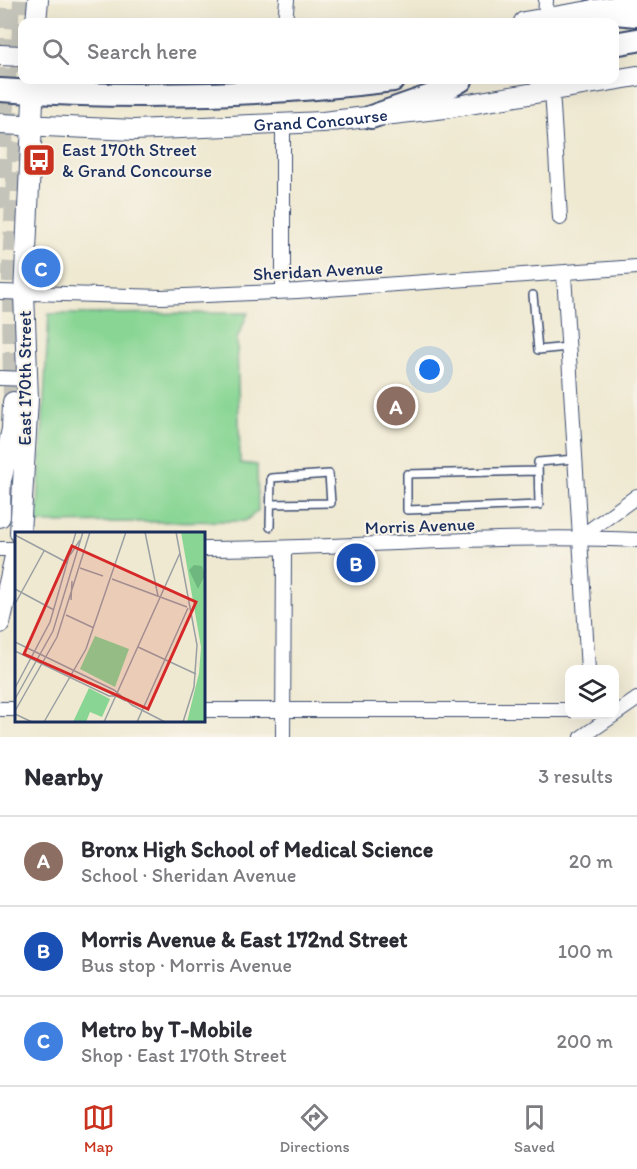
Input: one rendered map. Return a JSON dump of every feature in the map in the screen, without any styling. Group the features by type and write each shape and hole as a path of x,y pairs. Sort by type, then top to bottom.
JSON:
{"main road":[{"path":"592,11 637,15"},
{"path":"619,43 637,40"},
{"name":"Grand Concourse","path":"0,90 33,86 188,95 276,91 350,84"},
{"path":"371,117 438,94 454,84"}],"street":[{"path":"36,18 38,0"},
{"path":"285,18 287,0"},
{"path":"531,18 546,10 592,11 637,3"},
{"path":"0,55 18,56"},
{"name":"Grand Concourse","path":"619,79 637,76"},
{"name":"Grand Concourse","path":"0,124 142,130 283,123 371,117 588,84"},
{"name":"East 170th Street","path":"20,532 28,379 24,294 33,86"},
{"path":"552,90 560,218"},
{"path":"283,123 283,291"},
{"name":"Sheridan Avenue","path":"0,292 162,297 564,274 637,267"},
{"path":"564,274 588,665"},
{"path":"0,378 28,379"},
{"name":"East 170th Street","path":"0,517 1,468 9,448 5,406"},
{"path":"579,538 637,496"},
{"name":"Morris Avenue","path":"206,549 284,549 579,538 637,540"},
{"path":"0,549 15,550"},
{"path":"283,737 284,549"},
{"path":"0,623 15,555"},
{"path":"619,708 637,699"},
{"path":"206,710 565,710"},
{"path":"582,737 599,719"}],"lane":[{"path":"533,295 538,350 568,347"},
{"path":"538,471 407,474 407,510 539,505 538,462 575,459"},
{"path":"270,504 331,504 329,474 271,478 270,504 270,527"}],"green space":[{"path":"248,313 237,339 240,463 257,465 258,511 245,521 37,523 49,314"}],"tunnel":[{"path":"0,208 10,0"},
{"path":"22,18 23,0"},
{"path":"13,402 12,272 20,84"}],"place":[{"name":"East 170th Street & Grand Concourse","path":"39,160"},
{"name":"Metro by T-Mobile","path":"41,268"},
{"name":"Bronx High School of Medical Science","path":"396,406"},
{"name":"Morris Avenue & East 172nd Street","path":"356,563"}]}
